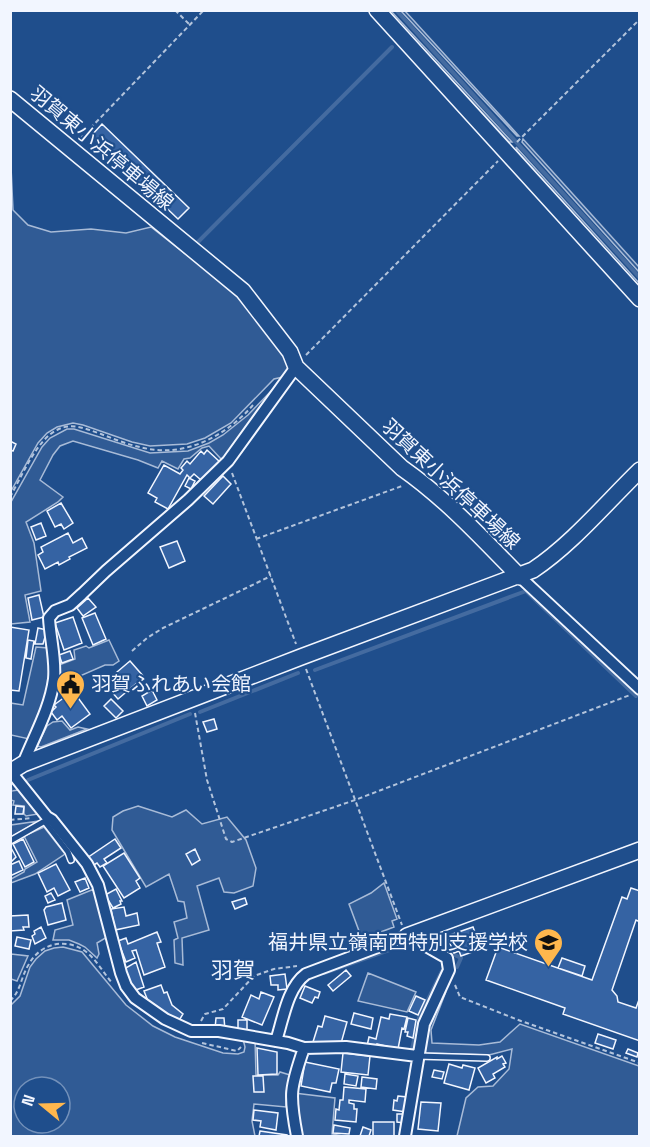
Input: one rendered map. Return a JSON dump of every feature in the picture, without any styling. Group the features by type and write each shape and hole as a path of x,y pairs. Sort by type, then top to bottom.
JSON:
{"main road":[{"path":"377,10 639,299"},
{"name":"羽賀東小浜停車場線","path":"10,99 243,291 290,352 296,367 520,577 193,698 15,769"},
{"path":"520,577 546,562 639,470"},
{"path":"413,934 639,850"}],"street":[{"path":"296,367 228,461 188,500 70,605 55,611 50,618 54,682 40,723 15,769 46,818 52,820 93,874 101,895 121,973 126,986 135,998 165,1019 197,1036 219,1032 304,1048 346,1047 417,1056"},
{"path":"520,577 639,688"},
{"path":"276,1041 291,995 300,979 306,974 413,934 426,946 447,957 449,970 424,1024 405,1137"},
{"path":"297,1137 291,1093 292,1082 304,1048"}],"lane":[{"path":"10,841 46,818 71,860"},
{"path":"417,1056 487,1058"}],"path":[{"path":"175,10 190,25"},
{"path":"70,149 204,10"},
{"path":"520,139 639,19"},
{"path":"296,367 507,152"},
{"path":"10,497 40,446 48,435 57,429 74,426 150,450 188,448 222,433 246,413 258,399"},
{"path":"228,461 355,800 413,934"},
{"path":"256,539 419,480"},
{"path":"132,651 163,628 271,576"},
{"path":"193,698 207,780 226,839 232,842 355,800 629,697 639,688"},
{"path":"10,820 46,818"},
{"path":"10,1001 17,994 28,965 34,957 44,948 54,944 74,945 84,950 118,990"},
{"path":"236,1042 241,1046 241,1050 237,1051 197,1036 205,1014 223,1009 254,976 274,969 302,965"},
{"path":"449,970 460,997 639,1063"}],"shaded area":[{"path":"388,11 391,11 512,142 509,142"},
{"path":"401,11 405,11 519,136 517,136"},
{"path":"523,139 639,267 639,272 522,142"},
{"path":"516,147 639,283 639,287 517,151"},
{"path":"11,167 13,210 28,225 51,232 91,229 126,233 151,227 188,256 191,253 240,294 289,363 288,371 283,377 274,379 231,423 205,438 187,444 150,446 83,425 73,423 57,427 47,433 38,443 11,491"},
{"path":"274,388 222,460 209,446 202,448 190,458 184,459 178,469 162,461 158,468 73,441 60,446 40,480 63,497 26,522 34,543 41,591 25,595 30,622 11,624 11,502 42,447 50,438 67,429 74,429 150,453 188,451 223,435 248,415"},
{"path":"109,640 119,661 71,680 60,674 59,665 75,659 74,650 86,646 89,648"},
{"path":"36,647 48,648 50,671 48,688 29,739 11,735 10,703 23,705"},
{"path":"62,721 70,730 78,727 87,729 41,747 37,746 47,726 53,722"},
{"path":"19,790 38,814 26,816 24,806 13,805 11,791"},
{"path":"138,806 172,817 186,810 202,824 227,817 246,840 256,868 253,886 234,893 224,892 219,878 197,886 209,930 182,938 183,965 175,963 174,940 178,938 174,922 187,918 184,902 178,901 169,874 146,887 112,830 113,817"},
{"path":"39,821 11,837 11,825"},
{"path":"44,827 65,854 35,874 11,883 11,879 37,862 24,836"},
{"path":"384,883 397,919 392,921 394,927 362,939 349,904 371,893"},
{"path":"94,889 109,936 97,943 99,954 97,958 79,944 69,940 53,940 55,930 73,925 67,900"},
{"path":"63,947 82,952 126,1005 153,1026 175,1037 223,1053 238,1054 244,1052 243,1039 255,1040 256,1075 278,1075 280,1072 290,1075 286,1107 254,1104 252,1121 255,1136 11,1136 11,1005 20,996 30,967 45,951"},
{"path":"11,954 28,956 17,981 11,979"},
{"path":"368,973 416,992 407,1012 358,1001"},
{"path":"445,994 431,1030 432,1043 479,1045 500,1042 520,1024 639,1066 639,1136 457,1136 466,1098 478,1087 493,1086 509,1069 512,1049 489,1055 423,1053 430,1021 441,997"},
{"path":"294,1093 335,1098 332,1134 343,1136 301,1136"}],"building":[{"path":"102,124 189,208 178,219 91,136"},
{"path":"10,441 16,444 13,451 10,450"},
{"path":"207,450 220,462 201,480 194,474 190,478 187,475 168,509 155,502 157,498 148,493 164,465 180,474 183,470 181,468 187,461 190,464 201,451 204,454"},
{"path":"223,476 231,484 213,504 204,496"},
{"path":"189,478 195,481 191,489 185,486"},
{"path":"61,503 73,523 64,529 61,524 55,527 47,511"},
{"path":"41,523 46,536 36,540 31,527"},
{"path":"68,533 73,543 82,538 87,548 59,565 58,562 45,569 38,555 43,552 41,547"},
{"path":"177,541 185,561 169,568 160,547"},
{"path":"39,595 44,617 32,620 28,598"},
{"path":"88,598 96,607 83,616 77,608"},
{"path":"95,613 106,639 93,645 82,618"},
{"path":"73,617 82,643 64,650 55,623"},
{"path":"10,627 29,630 19,691 10,690"},
{"path":"38,628 47,630 43,644 35,644"},
{"path":"28,640 34,641 31,659 26,658"},
{"path":"70,651 73,659 62,663 59,655"},
{"path":"130,661 144,677 118,699 104,683"},
{"path":"152,690 157,700 147,706 142,696"},
{"name":"羽賀ふれあい会館","path":"73,691 90,714 71,728 62,716 57,720 51,712 56,707 54,705"},
{"path":"111,699 123,711 116,718 104,706"},
{"path":"214,719 217,729 207,732 203,722"},
{"path":"16,806 24,807 23,814 15,814"},
{"path":"23,839 34,862 25,867 13,844"},
{"path":"115,839 121,848 104,859 107,863 100,867 97,863 92,866 87,858"},
{"path":"10,846 16,857 10,863"},
{"path":"195,849 200,860 192,865 186,854"},
{"path":"124,853 140,878 136,881 140,888 124,898 103,866"},
{"path":"19,861 23,870 10,876 10,865"},
{"path":"56,864 70,890 58,896 54,888 47,892 38,873"},
{"path":"85,878 89,888 80,892 75,882"},
{"path":"631,888 640,891 640,922 636,920 612,990 618,1002 636,1008 640,997 640,1041 563,1014 565,1008 486,980 498,947 592,980 622,897 627,899"},
{"path":"116,889 122,901 113,908 105,895"},
{"path":"51,893 55,900 48,903 45,896"},
{"path":"245,898 247,904 235,909 232,902"},
{"path":"62,903 66,920 48,925 44,910 46,907"},
{"path":"124,907 126,916 137,913 139,925 115,930 111,909"},
{"path":"28,915 29,927 23,927 24,930 10,931 10,916"},
{"path":"41,927 46,938 35,944 32,936 35,934 34,931"},
{"path":"473,927 479,943 473,945 475,951 461,956 459,951 454,953 447,936"},
{"path":"157,932 161,942 157,943 165,967 144,975 136,950 132,951 135,958 126,962 118,941 126,938 128,944"},
{"path":"17,937 31,940 29,949 15,946"},
{"path":"562,958 585,966 582,976 558,968"},
{"path":"136,962 144,987 133,991 124,969"},
{"path":"346,970 351,976 333,991 328,985"},
{"path":"285,974 287,989 278,990 278,985 271,985 270,976"},
{"path":"161,985 164,993 167,992 172,1005 183,1014 178,1022 148,1001 144,991"},
{"path":"305,986 320,992 318,998 315,997 312,1003 300,998"},
{"path":"261,992 274,997 262,1025 242,1017 251,995 259,999"},
{"path":"416,996 425,1000 418,1015 409,1011"},
{"path":"354,1013 373,1018 371,1029 351,1024"},
{"path":"390,1014 407,1017 404,1029 402,1028 398,1049 377,1044 376,1048 367,1046 369,1037 376,1039 381,1017 389,1019"},
{"path":"325,1016 347,1022 340,1047 313,1042 318,1026 322,1027"},
{"path":"216,1018 224,1018 225,1030 215,1029"},
{"path":"408,1018 416,1020 413,1038 407,1036 408,1032 405,1032"},
{"path":"238,1020 247,1020 247,1033 238,1033"},
{"path":"598,1034 616,1040 613,1049 595,1043"},
{"path":"257,1048 277,1052 277,1074 258,1075"},
{"path":"628,1049 638,1053 637,1057 626,1053"},
{"path":"343,1053 370,1056 368,1075 341,1072"},
{"path":"502,1056 506,1063 503,1064 505,1067 493,1074 495,1078 486,1083 478,1068"},
{"path":"305,1062 339,1069 336,1083 332,1083 330,1092 301,1086"},
{"path":"449,1064 462,1068 463,1065 475,1068 469,1090 444,1083"},
{"path":"434,1070 444,1072 442,1079 432,1077"},
{"path":"345,1074 358,1076 356,1086 344,1084"},
{"path":"253,1076 263,1076 264,1092 254,1092"},
{"path":"362,1077 377,1079 376,1089 361,1087"},
{"path":"344,1087 366,1089 365,1102 349,1100 349,1103 354,1104 354,1109 357,1109 356,1122 335,1120 336,1109 339,1110 340,1100 343,1100"},
{"path":"398,1096 407,1097 406,1112 393,1110 394,1100 397,1101"},
{"path":"421,1102 441,1103 438,1131 418,1129"},
{"path":"254,1110 278,1113 276,1130 260,1127 261,1121 253,1120"},
{"path":"397,1114 405,1114 404,1123 397,1122"},
{"path":"373,1122 394,1122 394,1136 373,1136"},
{"path":"334,1125 350,1128 349,1134 333,1133"},
{"path":"363,1127 371,1130 369,1136 360,1136"},
{"path":"260,1131 287,1135 287,1136 259,1136"}],"waterway":[{"path":"396,10 640,278"},
{"path":"196,244 392,47"},
{"path":"315,670 526,591 636,696"},
{"path":"200,712 298,673"},
{"path":"28,780 190,714"},
{"path":"437,937 436,946 461,958 457,967"},
{"path":"324,973 409,943"},
{"path":"412,1049 419,1018 442,971"},
{"path":"287,1021 295,996"}],"place":[{"name":"羽賀ふれあい会館","path":"70,710"},
{"name":"福井県立嶺南西特別支援学校","path":"549,968"}],"district":[{"name":"羽賀","path":"233,970"}]}
